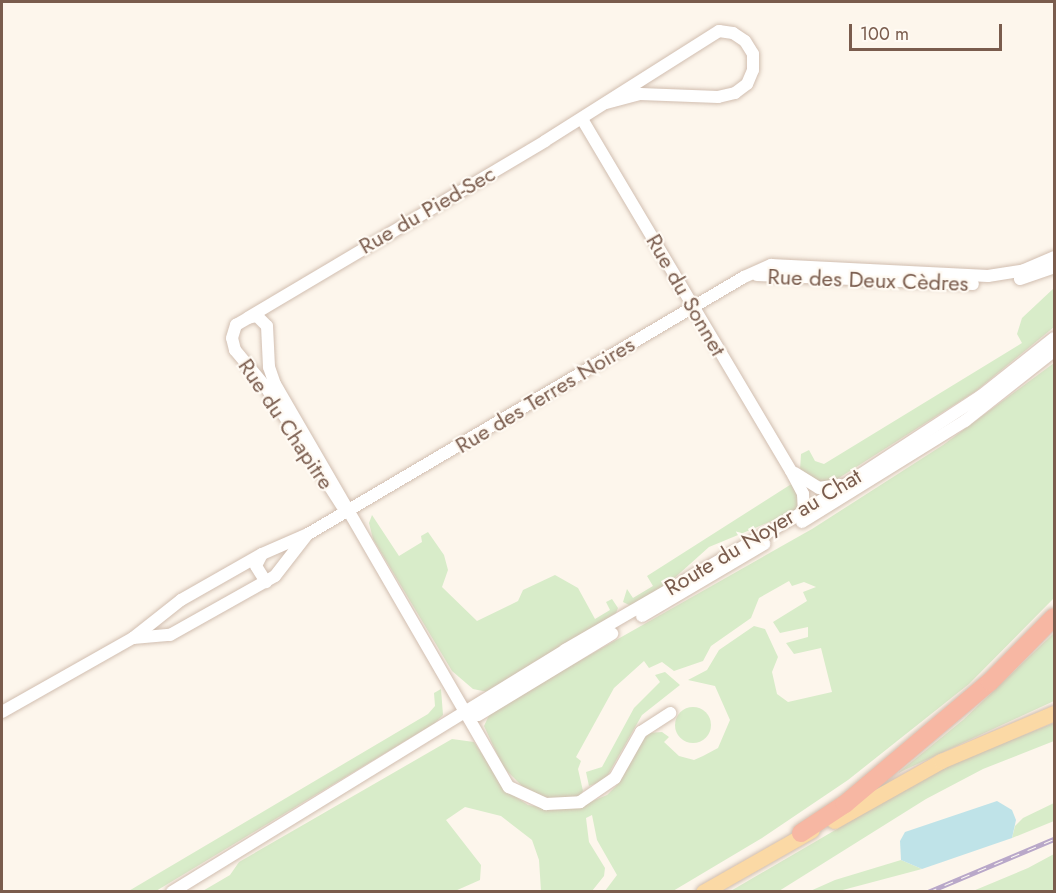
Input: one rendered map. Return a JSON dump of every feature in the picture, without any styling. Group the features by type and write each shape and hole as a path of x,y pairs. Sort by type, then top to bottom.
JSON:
{"highway":[{"path":"801,833 845,804 990,682 1054,616"}],"main road":[{"path":"702,891 801,833 824,826 941,760 1054,713"}],"street":[{"path":"719,32 745,41 753,54 753,70 747,84 735,93 718,97 640,94 608,103 619,92 719,32"},
{"name":"Rue du Pied-Sec","path":"248,318 608,103"},
{"name":"Rue du Sonnet","path":"582,119 791,471 803,494 804,516"},
{"name":"Rue des Deux Cèdres","path":"744,277 771,265 988,276 1024,270 1054,257"},
{"name":"Rue des Deux Cèdres","path":"744,277 785,274 992,284 1054,267"},
{"name":"Rue des Terres Noires","path":"2,712 133,638 181,600 262,554 308,534 744,277"},
{"name":"Rue du Chapitre","path":"346,512 265,386 235,350 232,338 236,325 248,318 256,316 267,326 269,367 275,384 346,512 466,718 509,787 546,804 580,802 615,778 641,732 670,713"},
{"name":"Route du Noyer au Chat","path":"804,516 844,484 981,396 1054,338"},
{"name":"Route du Noyer au Chat","path":"172,891 466,718 565,650 804,516 965,421 1054,351"},
{"name":"Rue du Sonnet","path":"791,471 819,488 844,484"},
{"path":"133,638 170,635 266,582 275,576 308,534"},
{"path":"262,554 256,566 266,582"}],"green space":[{"path":"1054,288 1054,327 976,391 831,483 814,481 800,470 801,454 809,450 815,461 824,464 1022,343 1017,334 1022,318"},
{"path":"1054,363 1054,598 969,684 848,780 762,838 673,891 605,891 617,875 597,840 592,815 586,818 589,842 605,868 604,876 592,891 541,891 539,860 532,840 501,816 465,807 446,820 481,865 480,880 455,891 201,892 230,875 239,862 452,739 474,742 507,791 528,805 553,809 576,808 607,795 618,784 642,737 648,733 662,732 669,737 664,742 679,756 694,760 703,756 718,748 730,720 715,686 688,680 707,670 719,650 754,626 765,629 778,657 772,672 777,694 788,702 832,692 821,648 794,654 786,643 808,637 808,627 780,633 773,622 807,601 803,592 816,587 804,582 792,586 789,581 759,598 751,618 711,646 703,661 674,671 662,662 649,668 644,661 614,688 576,757 581,761 578,769 583,791 579,797 554,800 527,791 503,767 484,726 491,711 812,529 943,445"},
{"path":"793,483 801,509 709,547 661,590 633,607 623,602 627,589 633,598 653,586 647,576"},
{"path":"372,515 399,556 422,542 421,536 428,532 444,555 448,570 442,587 477,621 518,601 523,590 555,575 578,588 595,619 610,610 606,602 612,599 618,608 616,613 488,692 473,689 452,671 373,539 369,523"},
{"path":"1054,633 1054,701 898,773 963,720"},
{"path":"665,672 680,685 642,715 605,780 589,786 586,772 602,767 634,708 660,682 655,675"},
{"path":"441,689 443,715 435,723 156,891 127,892 428,714 435,706 434,693"},
{"path":"693,707 706,712 711,725 706,738 693,743 680,738 675,725 680,712"},
{"path":"1054,723 1054,741 983,769 926,799 779,891 729,892 945,766"},
{"path":"1054,803 1054,821 1012,838 1015,826 1023,818"},
{"path":"1054,854 1054,891 973,891 1028,868"},
{"path":"901,860 922,869 839,891 808,892 835,880"}],"water":[{"path":"997,801 1012,810 1016,820 1012,838 922,869 901,860 900,841 905,832"}],"railway":[{"path":"928,892 1054,839"}]}
